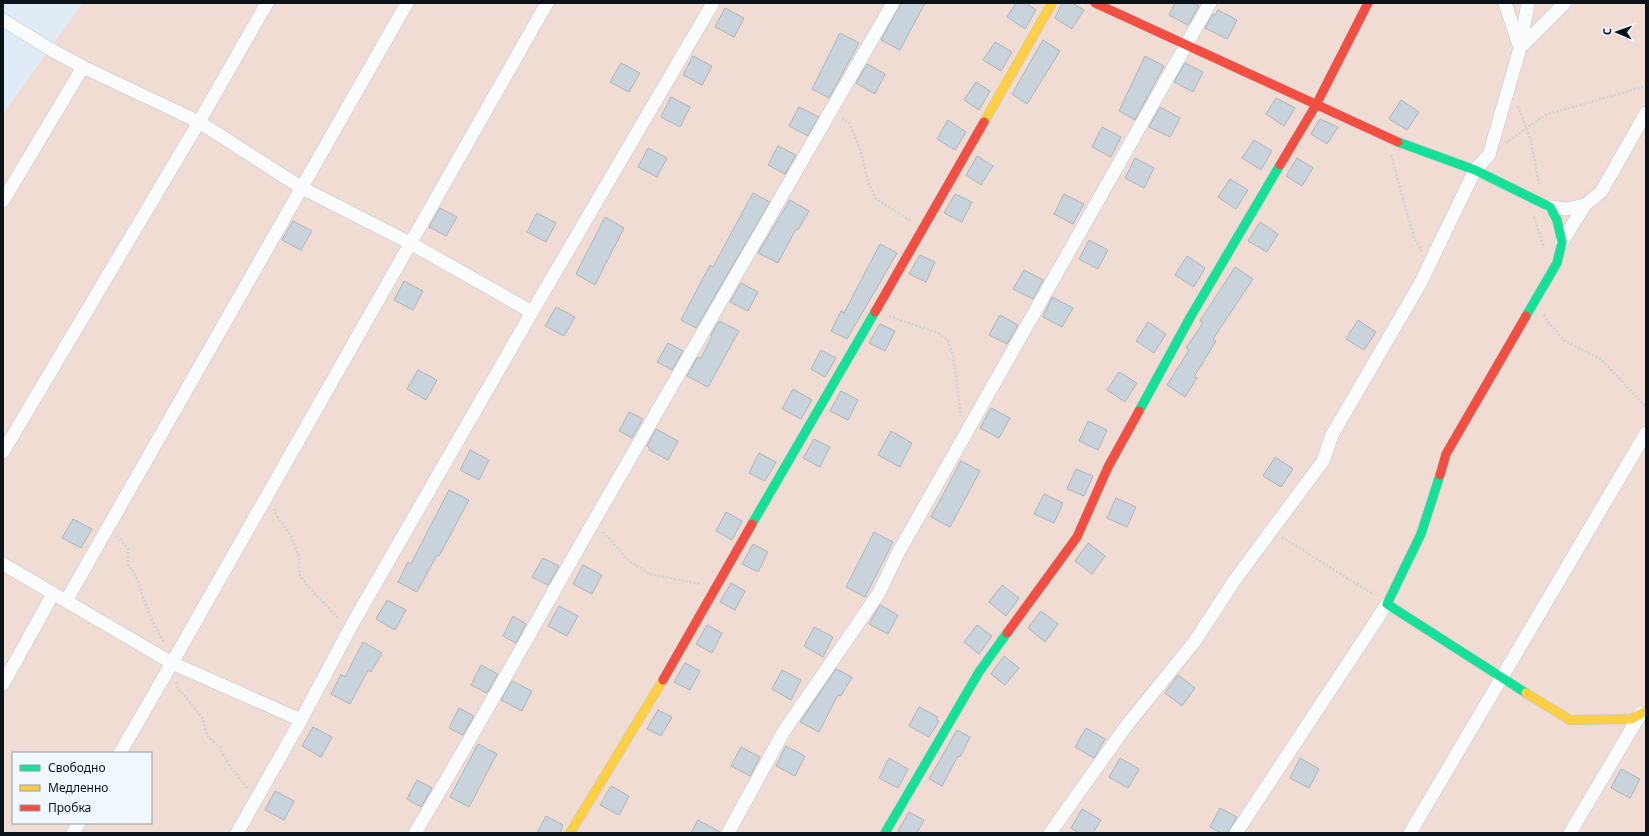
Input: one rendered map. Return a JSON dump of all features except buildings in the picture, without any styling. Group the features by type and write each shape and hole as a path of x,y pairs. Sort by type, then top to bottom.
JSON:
{"street":[{"path":"3,452 199,122 267,3"},
{"path":"66,601 407,3"},
{"path":"121,752 546,3"},
{"path":"239,832 256,798 301,720 354,621 532,312 713,3"},
{"path":"415,833 893,3"},
{"path":"570,833 639,721 1052,3"},
{"path":"1095,3 1386,138 1475,170 1547,205 1566,208 1585,206"},
{"path":"728,833 784,731 879,594 898,553 1210,3"},
{"path":"885,833 979,672 1078,537 1108,467 1169,357 1316,105 1368,3"},
{"path":"1505,3 1520,48"},
{"path":"1050,833 1126,725 1195,642 1234,581 1323,461 1332,435 1420,284 1475,170 1489,154 1520,48 1528,3"},
{"path":"1520,48 1566,3"},
{"path":"3,20 83,67 199,122 302,188 410,244 532,312"},
{"path":"3,201 83,67"},
{"path":"1236,833 1387,604 1421,534 1446,454 1557,263 1562,242 1585,206 1601,192 1646,113"},
{"path":"1547,205 1557,220 1562,242"},
{"path":"1410,833 1500,678 1646,433"},
{"path":"3,564 172,663 301,720"},
{"path":"3,684 53,594"},
{"path":"1387,604 1500,678 1570,720 1630,719 1644,712"},
{"path":"1570,833 1644,712"},
{"path":"73,833 78,824"}],"path":[{"path":"1511,82 1531,141 1547,205"},
{"path":"1489,154 1527,130 1545,115 1646,86"},
{"path":"832,110 850,124 862,152 869,185 876,199 923,229"},
{"path":"1386,138 1414,238 1430,263"},
{"path":"1534,216 1545,249"},
{"path":"1537,297 1547,321 1565,341 1602,360 1646,407"},
{"path":"875,312 938,333 948,341 953,355 964,438"},
{"path":"271,489 276,515 291,536 299,556 299,574 307,585 338,618 354,621"},
{"path":"109,526 128,549 128,565 135,574 150,616 164,641 172,663 178,689 203,719 207,736 219,747 230,766 256,798"},
{"path":"591,526 604,533 629,561 650,574 716,588"},
{"path":"1271,530 1387,604"}],"shaded area":[{"path":"83,3 1646,3 1646,833 3,833 3,114"}],"traffic: fast":[{"path":"1398,142 1475,170 1550,207 1557,220 1562,242 1557,263 1526,316"},
{"path":"1139,411 1191,316 1280,165"},
{"path":"752,524 875,312"},
{"path":"1440,475 1421,534 1387,604 1526,693"},
{"path":"885,833 979,672 1007,633"}],"traffic: slow":[{"path":"984,122 1052,3"},
{"path":"570,833 663,680"},
{"path":"1526,693 1570,720 1631,719 1646,711"}],"traffic: jam":[{"path":"1095,3 1398,142"},
{"path":"1280,165 1316,105 1368,3"},
{"path":"875,312 984,122"},
{"path":"1440,475 1446,454 1526,316"},
{"path":"1007,633 1077,537 1108,467 1139,411"},
{"path":"663,680 752,524"}]}
